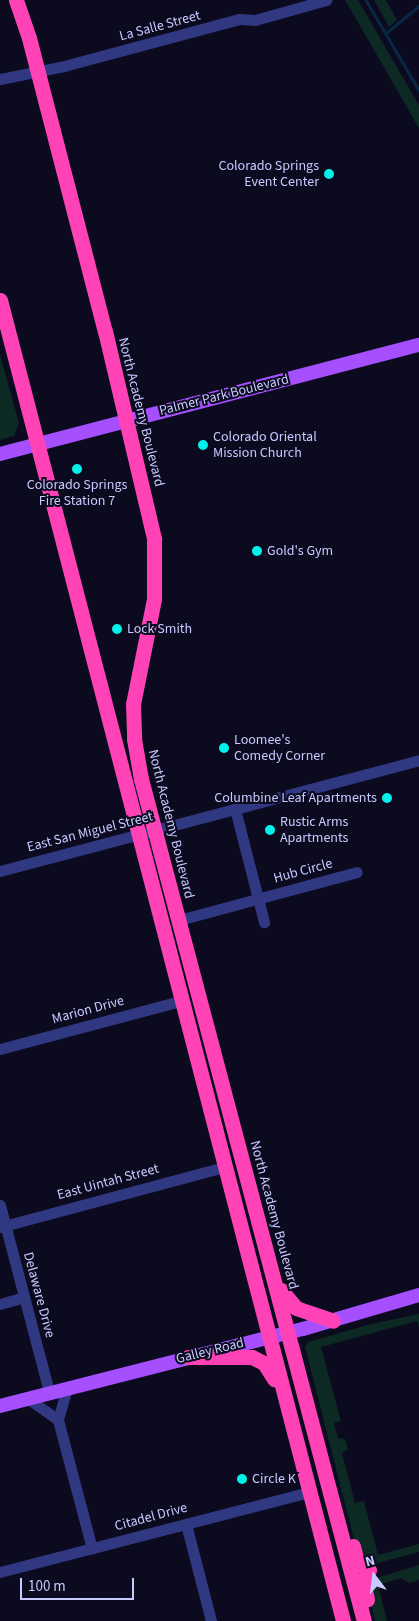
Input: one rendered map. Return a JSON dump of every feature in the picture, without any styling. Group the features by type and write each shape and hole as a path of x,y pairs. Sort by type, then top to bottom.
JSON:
{"highway":[{"name":"North Academy Boulevard","path":"16,0 37,70 127,419 154,539 154,599 135,684 133,722 138,765 364,1621"},
{"path":"0,300 184,1000 267,1337 343,1621"},
{"path":"274,1280 296,1308 333,1321"},
{"path":"188,1357 245,1356 258,1359 272,1375 284,1397"},
{"path":"333,1506 345,1516 358,1562 369,1570 363,1582 370,1608 368,1621"}],"main road":[{"name":"Palmer Park Boulevard","path":"0,454 127,419 419,345"},
{"name":"Galley Road","path":"0,1406 49,1392 289,1333 419,1295"}],"street":[{"name":"La Salle Street","path":"0,79 37,70 50,70 240,19 255,20 326,0"},
{"name":"East San Miguel Street","path":"0,871 419,760"},
{"path":"235,809 264,922"},
{"name":"Hub Circle","path":"179,920 357,872"},
{"name":"Marion Drive","path":"0,1049 184,1000"},
{"name":"East Uintah Street","path":"3,1226 224,1166"},
{"name":"Delaware Drive","path":"0,1205 3,1226 49,1392"},
{"path":"0,1304 24,1297"},
{"path":"67,1388 58,1420 92,1548"},
{"path":"28,1398 58,1420"},
{"name":"Citadel Drive","path":"0,1572 309,1492"},
{"path":"186,1524 211,1621"}],"green space":[{"path":"345,0 358,0 419,105 419,128"},
{"path":"374,0 386,0 397,20 389,27"},
{"path":"0,355 19,423 14,436 0,440"},
{"path":"419,1314 419,1326 417,1321 321,1347 341,1421 334,1423 338,1438 345,1439 348,1450 342,1453 355,1503 364,1501 378,1555 419,1544 419,1552 370,1565 359,1559 305,1347 308,1342 371,1324"},
{"path":"419,1565 419,1580 410,1583 401,1578 378,1585 387,1621 375,1621 367,1587 370,1580"}],"waterway":[{"path":"366,0 419,90"},
{"path":"386,33 419,6"}],"place":[{"name":"Colorado Springs Event Center","path":"329,174"},
{"name":"Colorado Oriental Mission Church","path":"203,445"},
{"name":"Colorado Springs Fire Station 7","path":"77,469"},
{"name":"Gold's Gym","path":"257,551"},
{"name":"Lock Smith","path":"117,629"},
{"name":"Loomee's Comedy Corner","path":"224,748"},
{"name":"Columbine Leaf Apartments","path":"387,798"},
{"name":"Rustic Arms Apartments","path":"270,830"},
{"name":"Circle K","path":"242,1479"}]}
